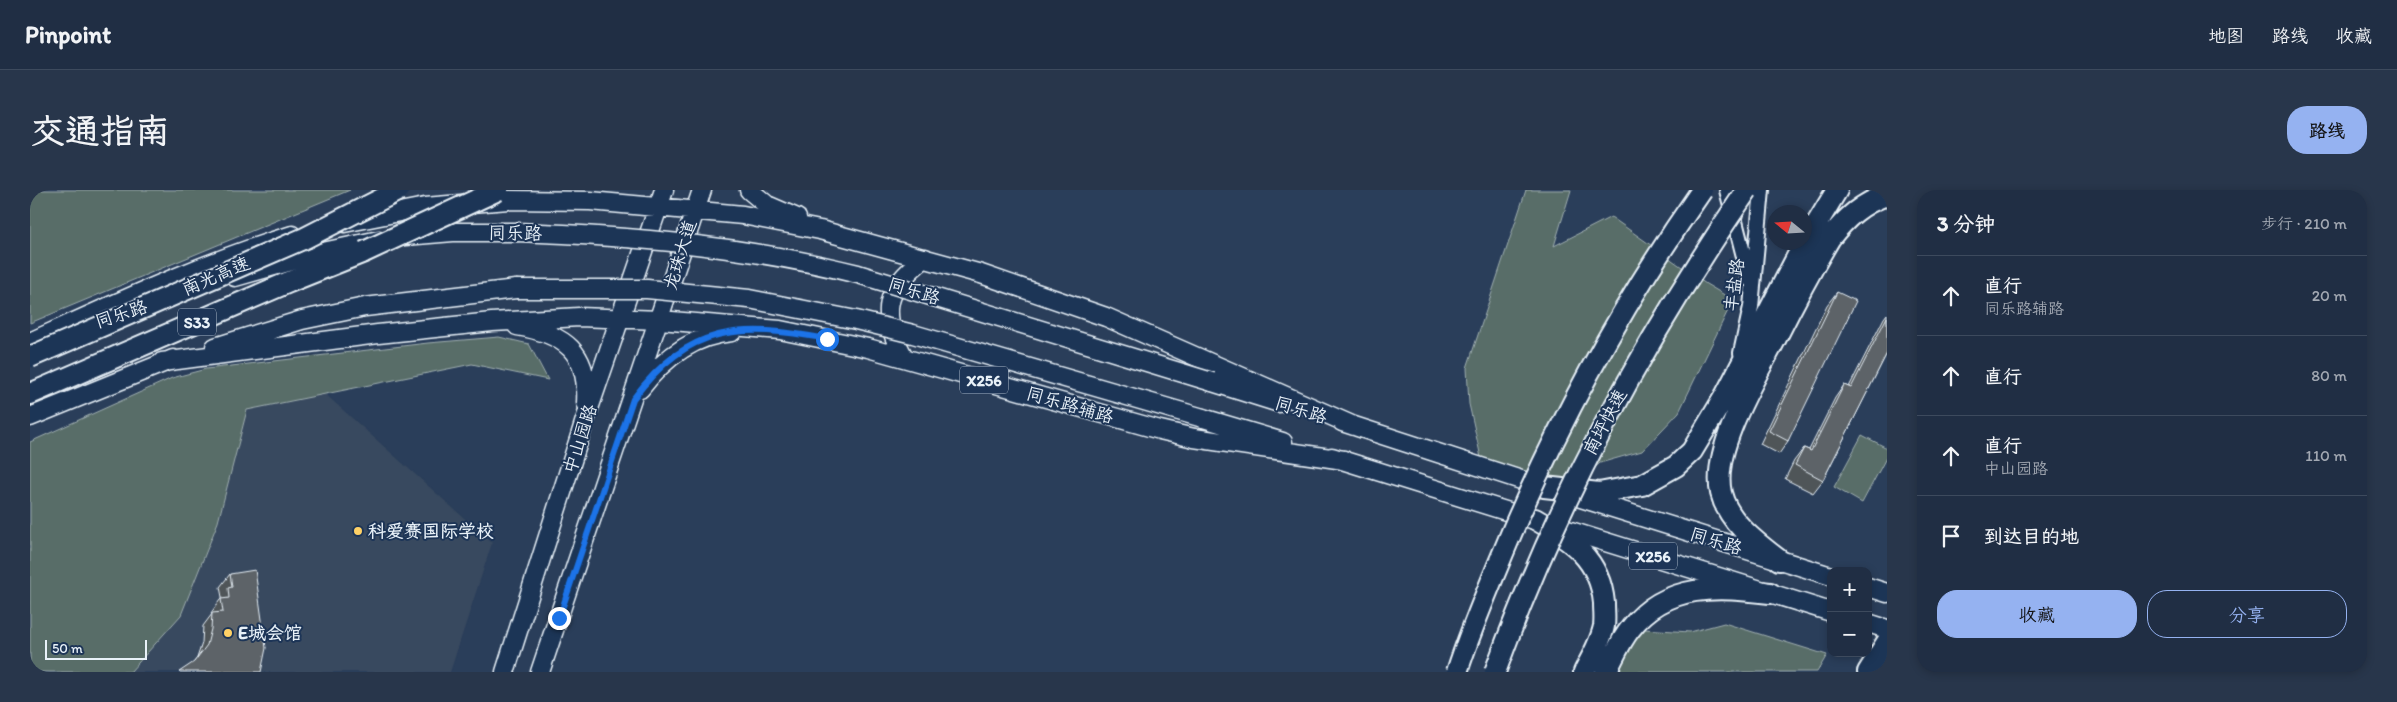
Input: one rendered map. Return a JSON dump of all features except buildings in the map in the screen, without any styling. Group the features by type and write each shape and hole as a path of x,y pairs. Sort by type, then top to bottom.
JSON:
{"highway":[{"name":"南光高速","path":"30,357 305,238 399,190"},
{"name":"南光高速","path":"30,394 289,282 364,252 498,190"},
{"name":"南坪快速","path":"1457,672 1488,587 1564,418 1601,348 1640,284 1702,190"},
{"name":"南坪快速","path":"1496,672 1525,593 1558,516 1593,443 1664,316 1747,190"},
{"path":"1544,487 1599,493 1642,486 1676,466 1692,451 1732,383 1798,255 1837,190"},
{"path":"1779,560 1746,533 1726,507 1721,494 1719,468 1731,430 1745,397 1826,244 1841,224 1852,214 1862,206 1887,195"},
{"path":"1535,519 1560,533 1578,548 1591,562 1598,575 1603,593 1604,626 1584,672"},
{"path":"1606,672 1624,638 1638,620 1666,600 1702,589 1770,593"},
{"path":"1868,672 1887,642"}],"main road":[{"path":"569,202 614,190"},
{"name":"龙珠大道","path":"658,208 664,190"},
{"name":"龙珠大道","path":"660,320 702,190"},
{"name":"X256","path":"749,190 767,205 820,230"},
{"path":"30,343 163,282 231,255 291,235 386,213 455,203 508,200 569,202 694,212"},
{"name":"中山园路","path":"505,672 585,420 622,318 658,208"},
{"name":"X256","path":"694,212 743,216 820,230 981,274 1122,323 1354,426"},
{"name":"同乐路","path":"30,343 253,271 367,242 429,234 516,232 720,246 813,263 867,277 1354,426 1779,560"},
{"path":"904,357 890,330 887,318 888,305 892,292 900,279 924,258"},
{"name":"同乐路","path":"30,417 162,362 302,320 365,307 516,289 647,289 749,299 856,320 913,334 1344,460 1770,593"},
{"name":"同乐路辅路","path":"162,362 378,334 492,322 545,318 660,320 780,330 868,348 1194,438 1344,460"},
{"name":"中山园路","path":"540,672 660,320"},
{"path":"492,322 543,332 556,337 572,349 580,361 586,377 585,420"},
{"path":"633,399 650,377 666,361 682,349 702,339 729,332 780,330"},
{"name":"X256","path":"1779,560 1827,575"},
{"path":"1872,588 1887,593"},
{"name":"X256","path":"1770,593 1827,611"},
{"path":"1872,624 1887,629"}],"street":[{"path":"1727,190 1753,290"},
{"name":"丰盐路","path":"1732,383 1744,344 1753,290 1762,190"}],"shaded area":[{"name":"科爱赛国际学校","path":"325,394 492,543 450,672 130,672 181,615 218,522 247,410"}],"green space":[{"path":"30,190 350,190 30,323"},
{"path":"1526,190 1571,190 1554,246 1611,217 1706,284 1733,300 1679,412 1642,451 1600,463 1573,487 1482,462 1469,404 1467,368"},
{"path":"499,337 529,344 548,380 472,364 247,410 218,522 181,615 130,672 30,672 30,442 172,378 206,369 428,343"},
{"path":"1862,435 1887,448 1887,456 1862,503 1834,487"},
{"path":"1724,623 1827,655 1817,672 1616,672 1629,647 1644,629 1690,632"}],"place":[{"name":"科爱赛国际学校","path":"358,531"},
{"name":"E城会馆","path":"228,633"}],"route":[{"path":"559,618 633,399 650,377 666,361 682,349 702,339 729,332 780,330 827,339"}]}
